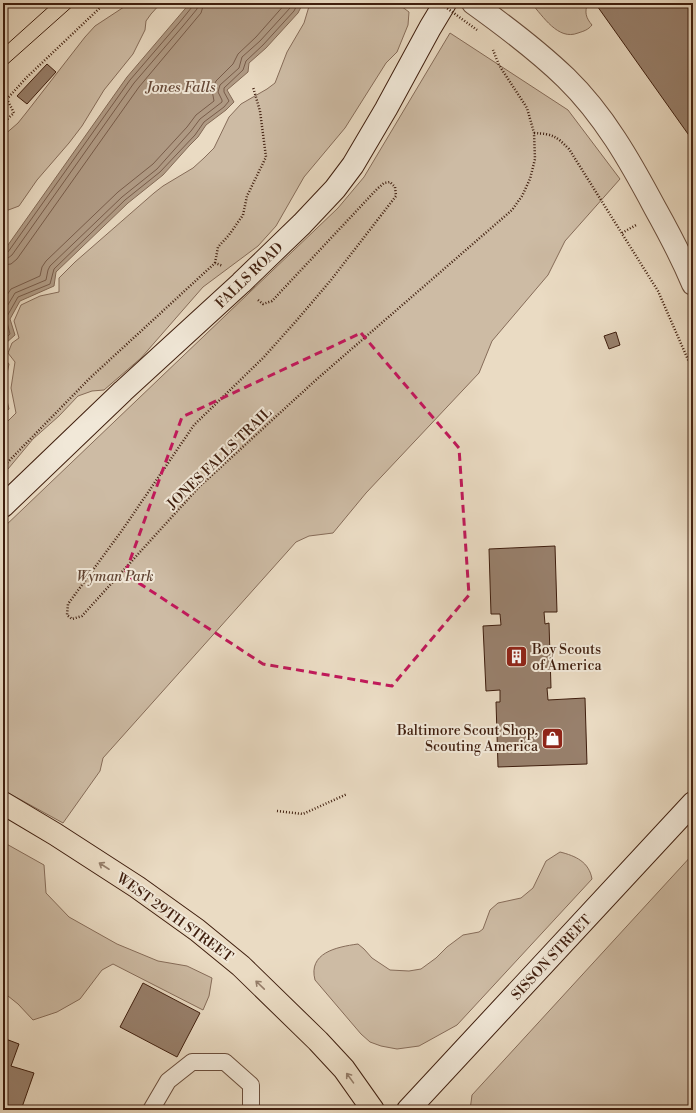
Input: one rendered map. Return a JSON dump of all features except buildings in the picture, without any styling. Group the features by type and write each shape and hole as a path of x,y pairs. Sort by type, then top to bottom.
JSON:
{"main road":[{"name":"WEST 29TH STREET","path":"3,803 55,834 137,887 197,930 240,966 318,1041 344,1069 373,1110"}],"street":[{"name":"FALLS ROAD","path":"3,506 123,391 241,283 302,224 335,189 353,165 379,122 445,3"},
{"path":"480,20 537,51 566,78 591,106 623,150 671,236 693,284"},
{"name":"SISSON STREET","path":"408,1110 693,803"}],"lane":[{"path":"151,1110 168,1081 192,1062 225,1062 251,1085 251,1110"}],"path":[{"path":"3,123 14,113 7,100 26,78 104,3"},
{"path":"440,3 480,20"},
{"name":"JONES FALLS TRAIL","path":"254,296 263,304 272,301 377,189 384,183 390,182 395,187 396,196 331,280 264,357 194,425 68,604 67,615 72,619 82,616 199,487 317,380 512,210 522,196 530,179 534,159 534,133 527,108 498,65 492,48"},
{"path":"3,467 90,378 215,263 218,247 229,235 243,215 247,196 266,157 260,111 253,87"},
{"path":"534,133 547,134 557,137 570,149 658,291 693,371"},
{"path":"622,233 640,222"},
{"path":"215,263 221,264 226,268"},
{"path":"3,415 7,423"},
{"path":"277,811 303,814 346,794"}],"highlighted area":[{"path":"361,333 459,448 469,595 392,686 263,664 125,574 182,417"}],"green space":[{"path":"130,3 161,3 146,21 145,30 133,54 104,90 82,126 37,180 19,206 3,212 3,136 18,123 95,26"},
{"path":"310,3 397,3 409,12 408,25 397,52 386,63 345,128 304,177 276,226 258,246 203,287 141,358 104,390 92,391 78,396 59,416 33,439 3,473 3,426 16,413 11,388 15,362 8,353 12,343 19,338 14,321 21,305 40,296 59,292 59,278 75,262 154,193 193,168 214,148 229,117 241,104 275,83 287,52 304,23"},
{"path":"531,3 588,3 586,15 592,25 584,31 578,33 571,35 564,34 552,26"},
{"name":"Wyman Park","path":"450,33 568,110 620,179 565,241 548,275 492,341 479,373 366,493 333,533 309,536 296,542 103,758 100,771 63,823 3,790 3,528 338,208 364,177"},
{"path":"3,842 44,865 46,893 69,917 117,944 158,961 187,966 212,978 209,996 203,1010 113,964 102,970 80,999 57,1012 33,1020 18,1004 3,992"},
{"path":"560,852 576,858 585,864 592,879 457,1025 419,1046 397,1049 370,1042 361,1034 315,980 314,971 316,963 320,958 326,953 341,947 358,944 372,958 390,970 409,971 421,969 463,935 479,932 483,929 490,910 498,903 521,898 533,888 546,861"},
{"path":"693,854 693,1110 470,1110 472,1095"}],"water":[{"name":"Jones Falls","path":"190,3 303,3 298,13 266,48 249,63 248,72 227,90 234,102 206,125 198,137 163,175 128,203 56,272 54,286 20,301 10,319 15,335 6,343 3,353 3,252 127,77"},
{"path":"3,357 9,364 4,388 9,409 3,415"}],"tram line":[{"path":"3,48 53,3"},
{"path":"3,68 76,3"}],"place":[{"name":"Boy Scouts of America","path":"517,657"},
{"name":"Baltimore Scout Shop, Scouting America","path":"553,738"}]}
